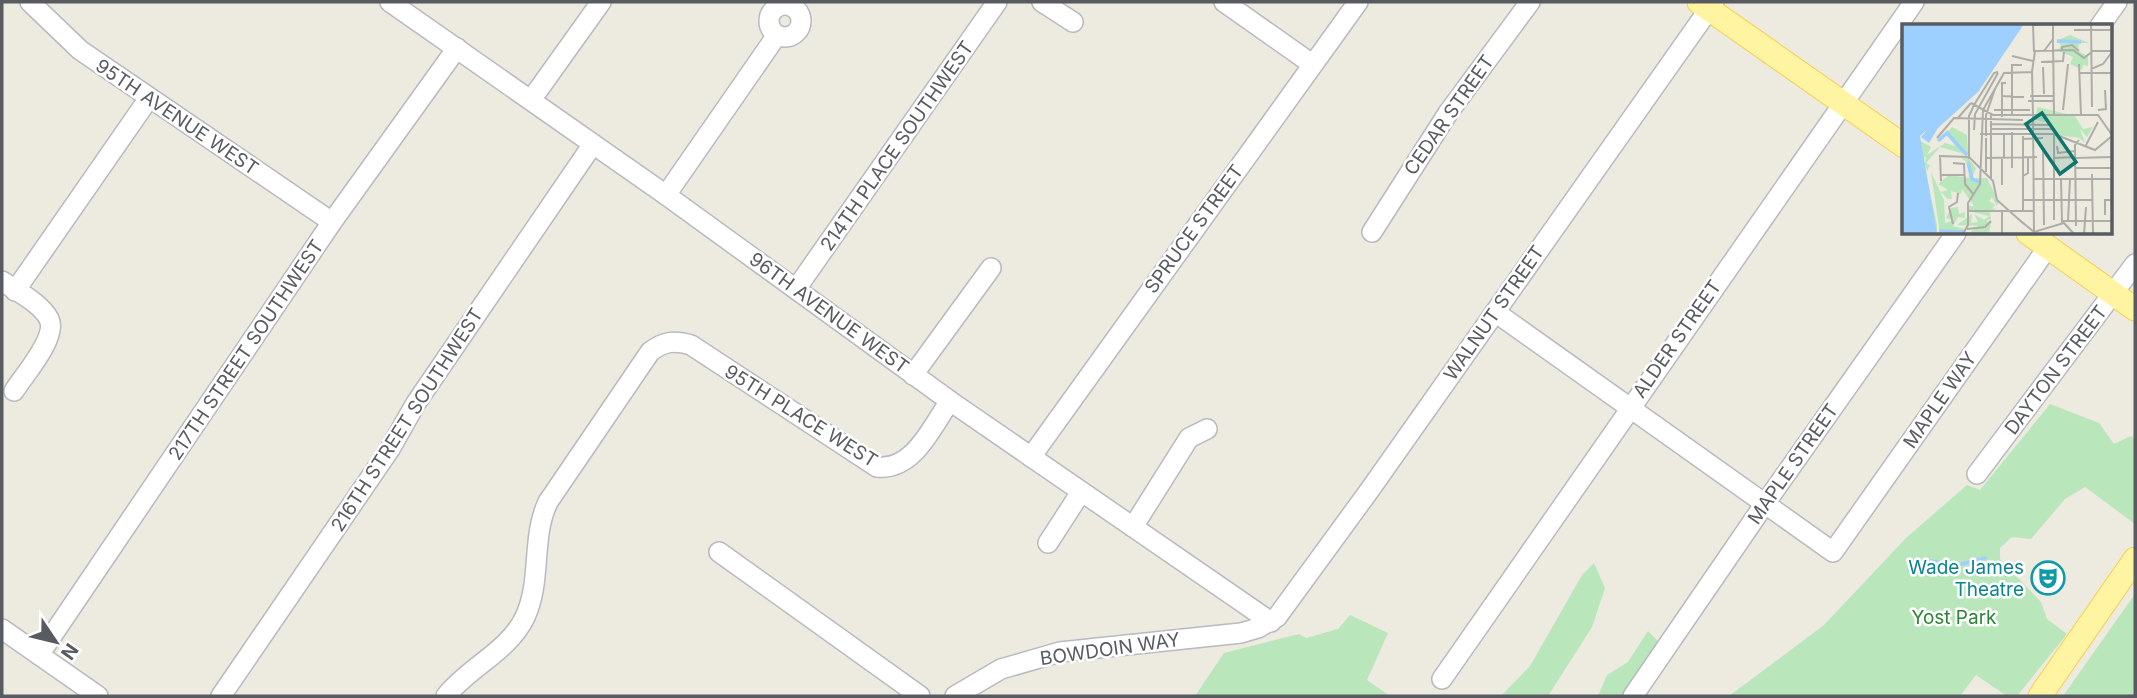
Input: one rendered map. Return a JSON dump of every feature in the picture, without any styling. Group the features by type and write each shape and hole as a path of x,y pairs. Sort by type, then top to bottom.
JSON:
{"main road":[{"path":"1707,4 1902,145"},
{"path":"2029,234 2135,309"},
{"path":"2040,696 2135,559"}],"street":[{"name":"95TH AVENUE WEST","path":"30,2 65,38 332,222"},
{"name":"96TH AVENUE WEST","path":"390,2 666,195 913,375 1271,622"},
{"path":"531,100 601,2"},
{"name":"214TH PLACE SOUTHWEST","path":"796,289 997,2"},
{"path":"1042,2 1073,22"},
{"path":"1224,2 1312,64"},
{"name":"SPRUCE STREET","path":"1031,457 1357,2"},
{"name":"CEDAR STREET","path":"1372,232 1448,113 1530,2"},
{"name":"ALDER STREET","path":"1442,679 1914,2"},
{"path":"2101,24 2117,2"},
{"name":"WALNUT STREET","path":"1271,622 1286,608 1495,312 1707,4"},
{"path":"666,195 777,35"},
{"name":"217TH STREET SOUTHWEST","path":"39,655 332,222 457,48"},
{"path":"14,391 49,339 51,327 49,318 39,307 9,286 149,98"},
{"name":"216TH STREET SOUTHWEST","path":"221,696 593,144"},
{"name":"MAPLE STREET","path":"1633,696 1955,234"},
{"name":"MAPLE WAY","path":"1764,505 1833,552 2048,247"},
{"name":"DAYTON STREET","path":"1977,474 2135,264"},
{"path":"913,375 991,268"},
{"path":"1495,312 1764,505"},
{"name":"95TH PLACE WEST","path":"446,696 470,671 516,632 529,606 543,512 650,352 659,345 680,341 691,345 877,467 892,466 909,458 950,401"},
{"path":"1133,527 1189,438 1207,429"},
{"path":"1048,543 1081,492"},
{"path":"719,552 920,696"},
{"name":"BOWDOIN WAY","path":"955,696 1001,669 1060,652 1243,633 1271,622"},
{"path":"2,629 98,696"}],"green space":[{"name":"Yost Park","path":"2050,404 2099,423 2114,444 2131,436 2135,439 2135,524 2085,487 2065,499 2031,539 2012,537 2000,548 2000,559 2041,602 2047,619 2067,634 2017,696 2007,696 1976,675 1960,696 1729,696 1824,625 1906,538 1967,485 1980,490"},
{"path":"1594,563 1605,588 1592,627 1548,696 1501,696 1530,666 1582,575"},
{"path":"2135,594 2135,696 2063,696"},
{"path":"1350,615 1388,633 1367,680 1390,696 1195,696 1224,653 1299,634 1306,638 1338,629"},
{"path":"1648,631 1658,641 1624,696 1598,696 1607,675 1628,662"}],"waterway":[{"path":"1909,570 1931,561 1958,565 1985,558"}],"place":[{"name":"Wade James Theatre","path":"2048,578"}]}
